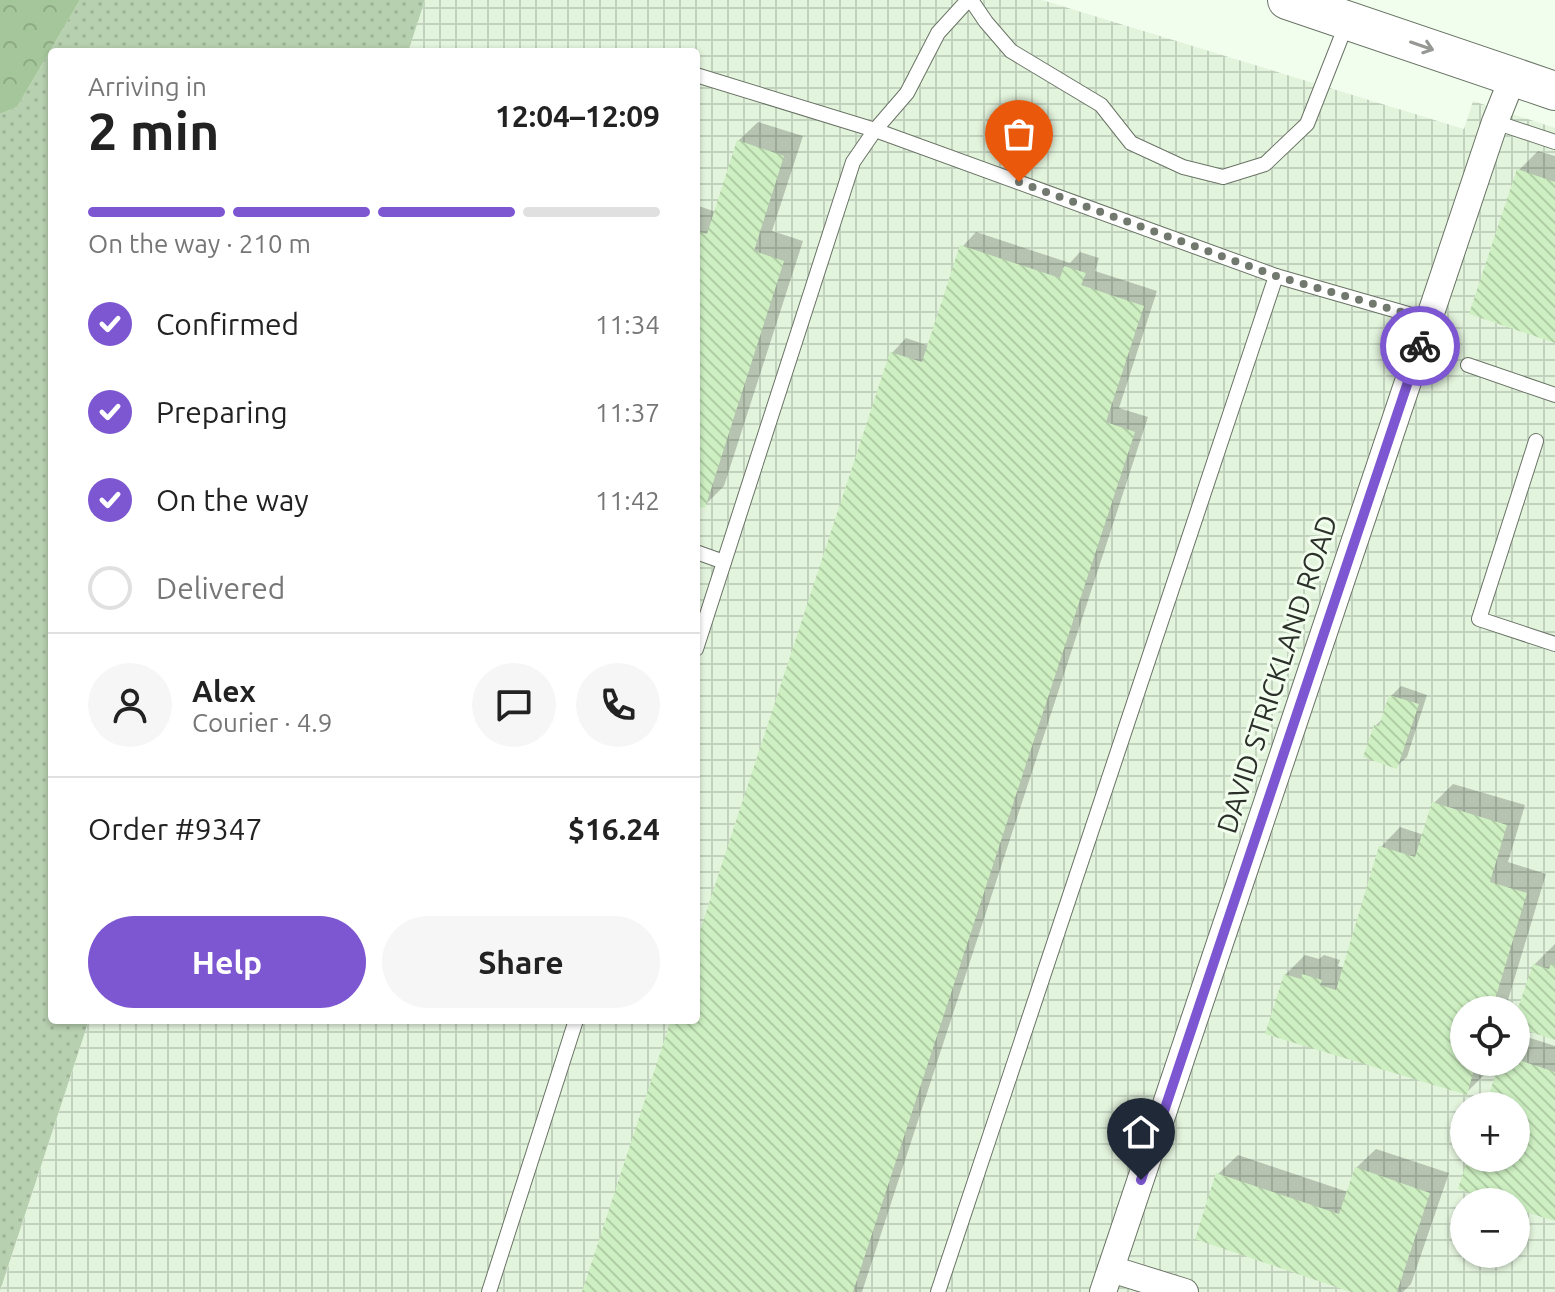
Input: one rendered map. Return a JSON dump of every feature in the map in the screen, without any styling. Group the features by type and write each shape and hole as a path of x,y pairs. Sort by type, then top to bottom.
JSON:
{"main road":[{"path":"1287,0 1555,91"}],"street":[{"name":"DAVID STRICKLAND ROAD","path":"1107,1280 1495,122 1513,77"},
{"path":"1107,1280 1185,1292"}],"lane":[{"path":"700,637 853,162 907,93 938,33 970,0 1011,51 1101,105 1131,143 1183,167 1223,177 1265,164 1307,124 1348,20"},
{"path":"700,76 875,130 1276,276 1429,320"},
{"path":"1495,122 1555,142"},
{"path":"938,1292 1276,276"},
{"path":"1468,365 1555,395"},
{"path":"1536,441 1479,619 1555,644"},
{"path":"700,553 724,562"},
{"path":"489,1292 575,1024"}],"shaded area":[{"path":"80,0 425,0 409,48 52,48"},
{"path":"425,0 1042,0 1464,129 1473,101 1555,128 1555,1292 0,1292 88,1024 700,1024 700,48 409,48"},
{"path":"48,54 48,1024 88,1024 0,1291 0,114 17,107"}],"green space":[{"path":"0,0 80,0 52,48 48,48 48,54 17,107 0,114"}],"building":[{"path":"737,140 784,156 754,251 784,261 705,508 700,507 700,232 707,234"},
{"path":"1517,169 1555,182 1555,343 1469,314"},
{"path":"960,245 1060,278 1064,266 1086,273 1081,285 1144,306 1106,422 1135,432 853,1292 582,1292 670,1024 700,1024 700,931 890,352 922,362"},
{"path":"1389,695 1419,704 1397,769 1363,757 1374,725 1379,726"},
{"path":"1432,802 1507,825 1490,882 1527,893 1496,996 1450,996 1450,1076 1472,1076 1468,1092 1457,1092 1265,1034 1284,974 1301,979 1302,974 1322,980 1320,985 1336,990 1379,846 1415,857"},
{"path":"1533,964 1549,969 1551,964 1555,965 1555,1040 1530,1032 1530,996 1522,996"},
{"path":"1530,1064 1555,1072 1555,1221 1530,1213 1530,1188 1458,1188 1463,1172 1530,1172 1530,1092 1490,1092 1495,1076 1530,1076"},
{"path":"1355,1167 1430,1193 1397,1292 1351,1292 1195,1239 1216,1173 1339,1214"}],"way so far":[{"path":"1019,182 1276,276 1429,320 1420,346"}],"route":[{"path":"1141,1180 1420,346"}]}
